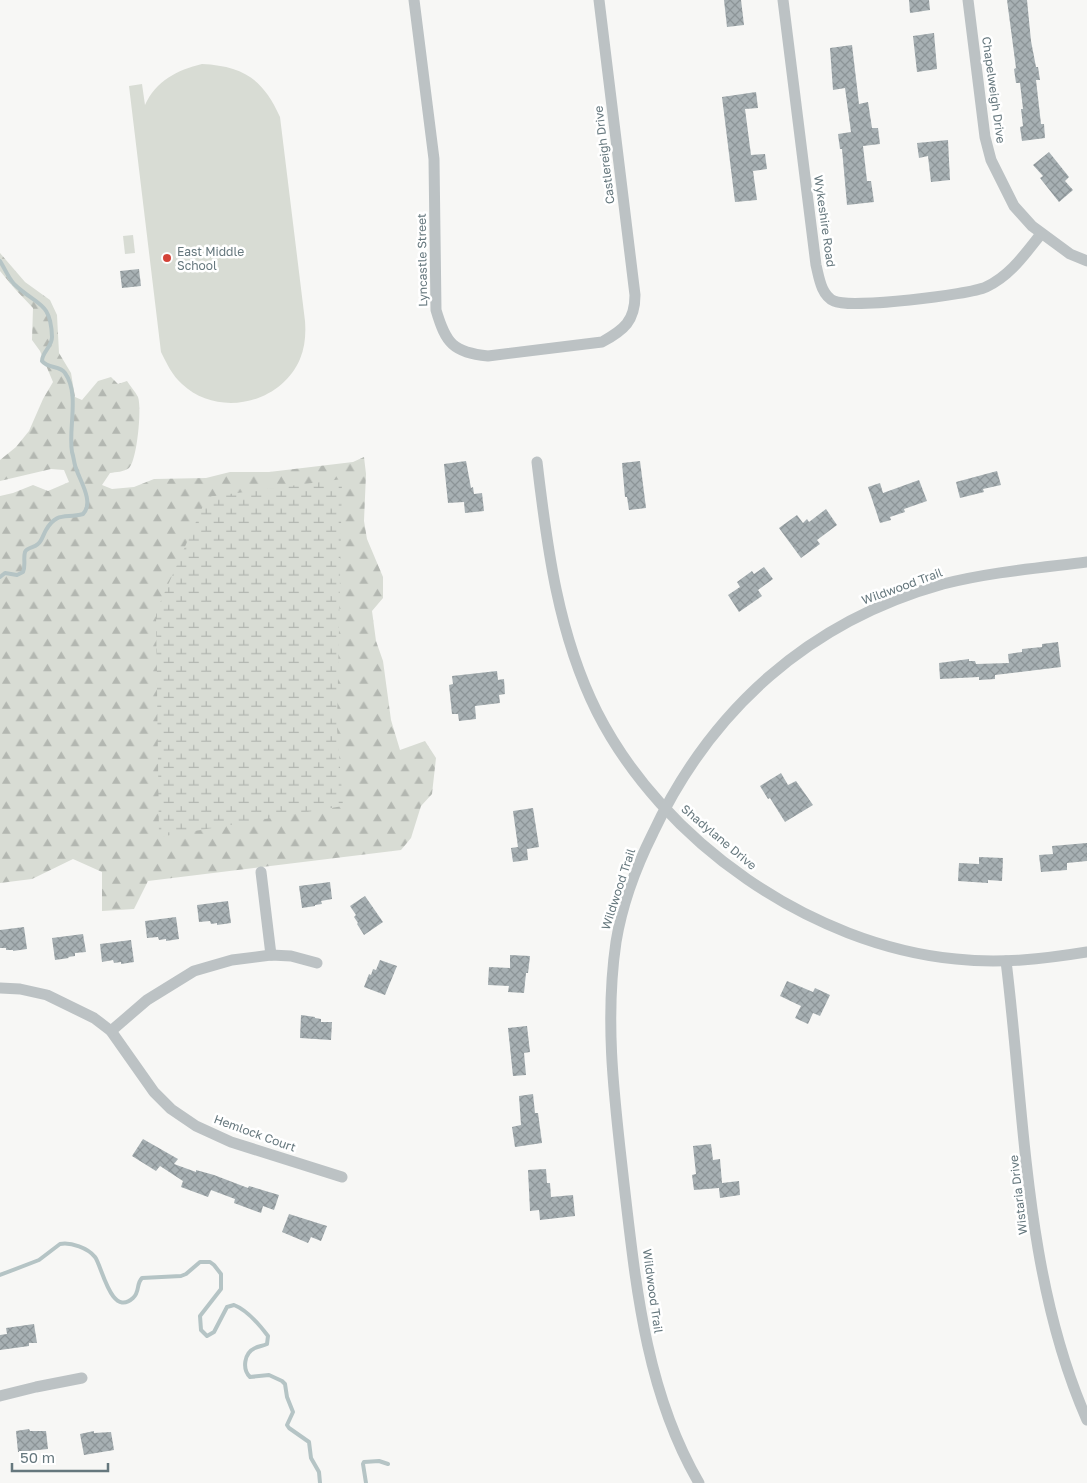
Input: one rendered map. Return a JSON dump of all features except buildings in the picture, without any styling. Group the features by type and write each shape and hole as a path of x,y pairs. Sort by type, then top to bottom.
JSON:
{"street":[{"name":"Lyncastle Street","path":"414,0 434,159 436,310 441,329 460,350 488,356 602,342 618,334 629,322 635,307"},
{"name":"Castlereigh Drive","path":"599,0 635,307"},
{"name":"Wykeshire Road","path":"783,0 816,265 821,286 833,301 844,304 862,304 967,293 986,287 1016,266 1041,234"},
{"name":"Chapelweigh Drive","path":"968,0 985,137 991,160 1014,206 1032,226 1070,254 1087,261"},
{"name":"Shadylane Drive","path":"537,462 551,568 564,620 581,673 594,705 627,761 664,809 695,838 734,869 772,895 809,916 863,939 902,951 956,959 1006,961 1087,952"},
{"name":"Wildwood Trail","path":"699,1483 670,1421 644,1334 611,1056 611,994 618,929 642,856 664,809 692,761 725,719 780,666 822,636 873,610 943,584 1010,571 1087,562"},
{"path":"262,872 271,956"},
{"path":"111,1032 147,1000 194,971 232,960 271,956 291,956 317,963"},
{"name":"Wistaria Drive","path":"1006,961 1033,1220 1042,1270 1063,1353 1087,1420"},
{"name":"Hemlock Court","path":"0,988 47,995 94,1018 111,1032 154,1092 171,1109 196,1126 231,1142 342,1177"},
{"path":"0,1396 82,1378"}],"green space":[{"path":"202,64 229,68 250,77 266,93 280,117 305,321 303,350 291,374 279,387 264,396 230,403 213,401 197,395 182,384 175,377 161,352 129,86 142,84 145,105 161,83 176,73"},
{"path":"133,235 135,253 125,254 123,236"},
{"path":"0,253 25,282 50,300 57,315 59,353 71,373 75,397 82,400 98,381 111,377 118,384 127,381 138,397 138,434 132,463 125,470 110,473 102,485 112,489 134,487 154,479 206,478 230,472 269,472 353,462 364,457 366,474 364,521 367,539 383,577 383,598 372,611 376,641 383,661 391,720 400,750 425,741 436,758 432,794 421,806 411,838 401,850 148,881 134,909 102,911 102,872 73,859 32,879 0,883 0,496 33,485 48,491 69,482 64,470 51,469 0,481 0,460 16,447 29,431 43,399 53,382 40,351 32,340 33,308 0,271"},
{"path":"342,479 337,728 343,806 159,837 156,612 207,497"}],"waterway":[{"path":"0,261 14,284 41,305 49,317 52,341 42,361 63,371 69,381 73,401 72,452 87,498 86,509 83,514 54,520 39,543 27,549 24,557 23,572 17,575 5,573 0,577"},
{"path":"0,1275 39,1260 60,1244 74,1245 84,1248 95,1257 113,1296 119,1301 125,1302 135,1296 142,1278 181,1276 200,1262 210,1262 221,1274 221,1289 200,1316 201,1330 207,1336 214,1332 227,1307 234,1305 257,1322 268,1336 267,1344 251,1350 246,1357 245,1366 247,1374 250,1377 269,1375 285,1384 287,1397 293,1412 287,1425 309,1442 311,1458 319,1472 320,1483"},
{"path":"366,1483 364,1462 379,1461 388,1464"}],"place":[{"name":"East Middle School","path":"167,258"}]}
